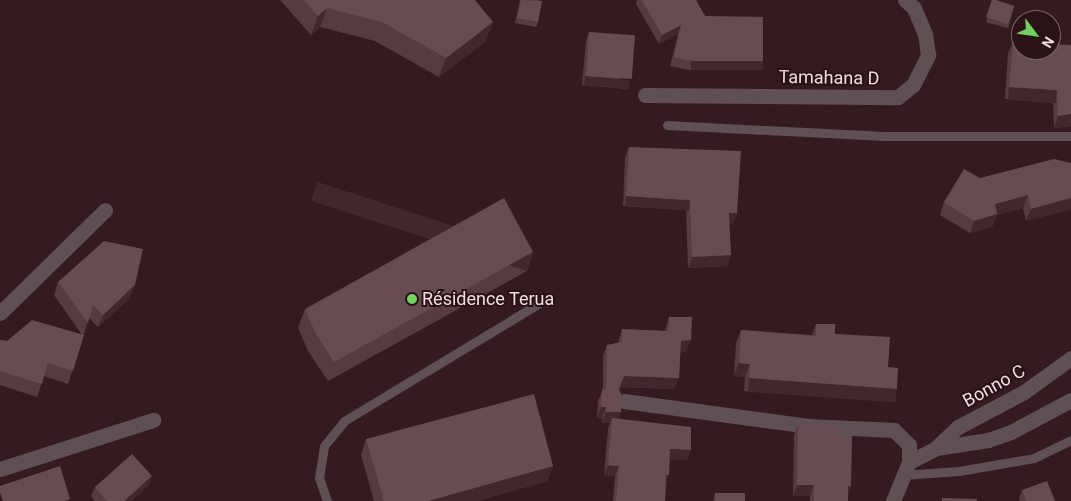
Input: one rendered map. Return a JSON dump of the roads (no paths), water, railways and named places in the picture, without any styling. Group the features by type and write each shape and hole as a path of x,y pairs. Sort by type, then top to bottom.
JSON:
{"street":[{"name":"Tamahana D","path":"645,96 898,97 913,86 928,55 925,34 914,8 905,0"},
{"path":"0,314 105,210"},
{"name":"Bonno C","path":"936,448 958,427 1024,392 1071,358"},
{"path":"906,469 936,448 1004,435 1071,400"},
{"path":"624,401 808,426 894,430 908,445 906,469 893,501"},
{"path":"0,469 153,420"}],"lane":[{"path":"667,125 885,136 1071,136"},
{"path":"327,501 319,478 324,446 344,422 541,302"},
{"path":"906,469 959,471 1034,458 1071,440"}],"place":[{"name":"Résidence Terua","path":"412,299"}]}
